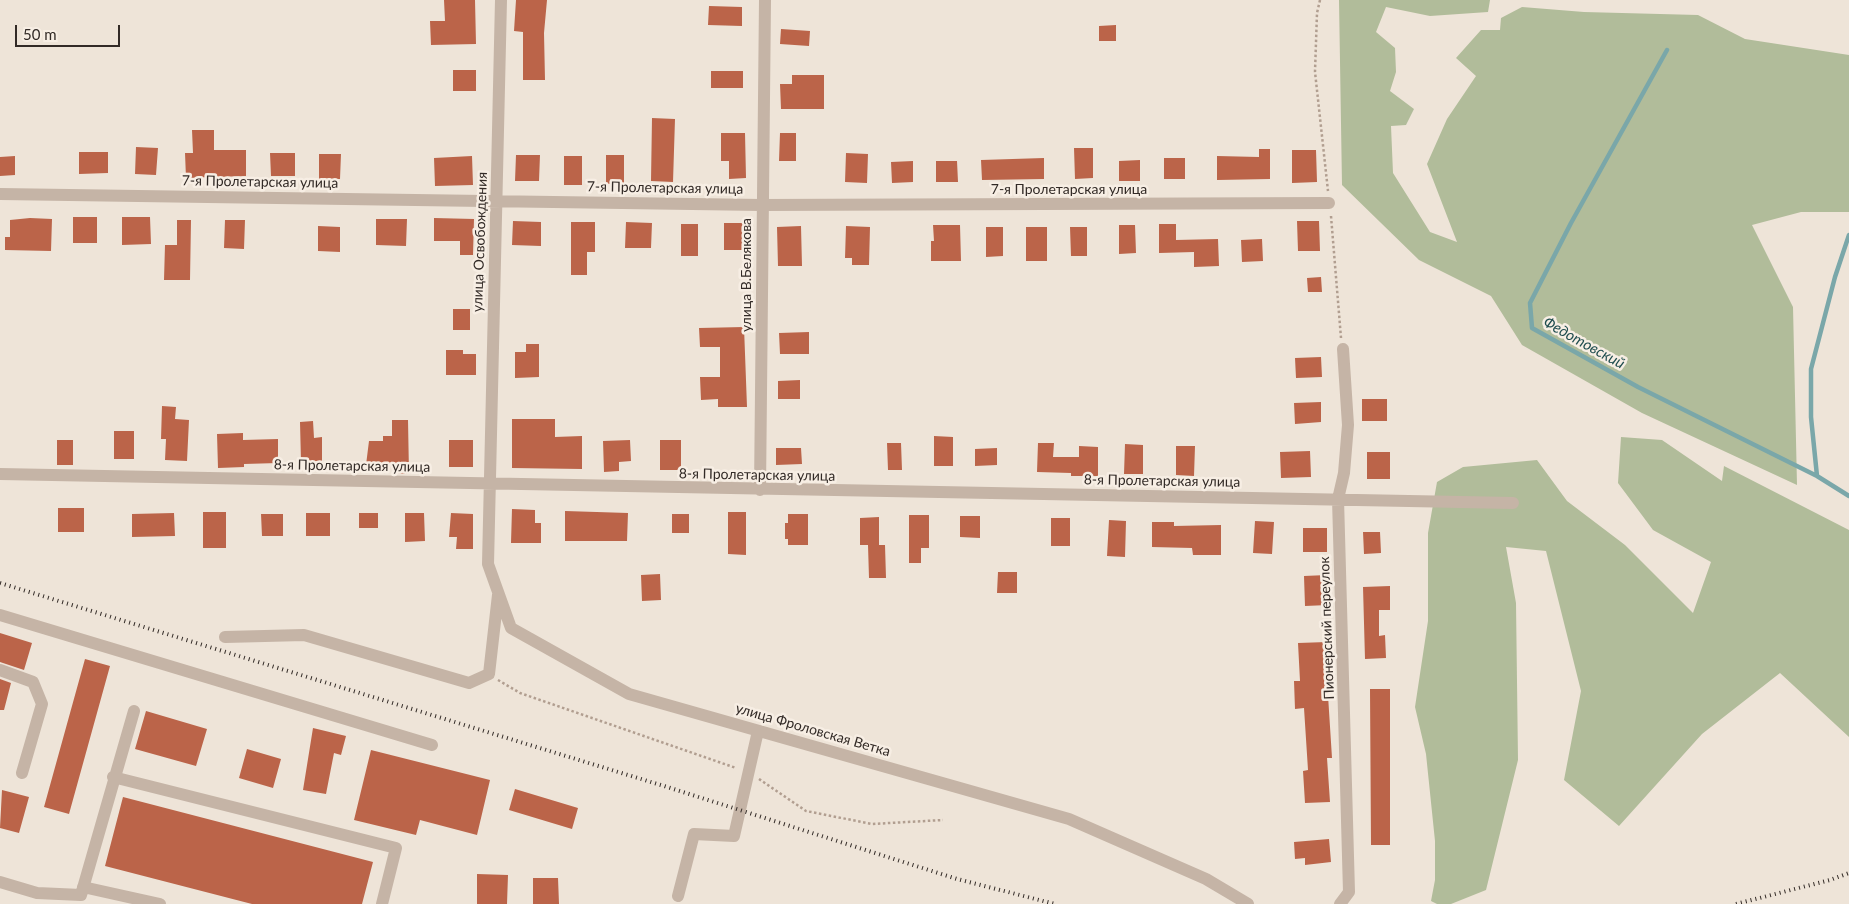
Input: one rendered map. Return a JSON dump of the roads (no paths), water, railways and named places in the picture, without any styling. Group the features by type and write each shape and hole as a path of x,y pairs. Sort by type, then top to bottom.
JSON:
{"street":[{"name":"улица Освобождения","path":"488,484 501,0"},
{"name":"улица В.Белякова","path":"760,490 761,205 765,0"},
{"name":"7-я Пролетарская улица","path":"0,194 761,205 1329,203"},
{"name":"Пионерский переулок","path":"1340,904 1349,892 1338,499 1344,473 1348,425 1343,349"},
{"name":"8-я Пролетарская улица","path":"0,474 760,490 1338,499 1513,504"},
{"name":"улица Фроловская Ветка","path":"488,484 488,564 511,628 629,694 1070,818 1206,879 1248,904"},
{"path":"225,637 304,635 469,683 488,674 498,593"},
{"path":"0,615 432,745"},
{"path":"0,670 34,682 42,704 22,773"},
{"path":"0,882 38,893 81,895 113,777 134,711"},
{"path":"678,896 694,834 734,836 758,731"},
{"path":"113,777 396,848 382,904"},
{"path":"83,887 160,904"}],"waterway":[{"name":"Федотовский","path":"1667,50 1571,223 1530,303 1532,328 1638,387 1817,476 1849,496"},
{"path":"1817,476 1811,417 1811,369 1835,277 1849,235"}],"railway":[{"path":"0,583 664,786 957,879 1055,904"},
{"path":"1736,904 1830,880 1849,873"}]}
